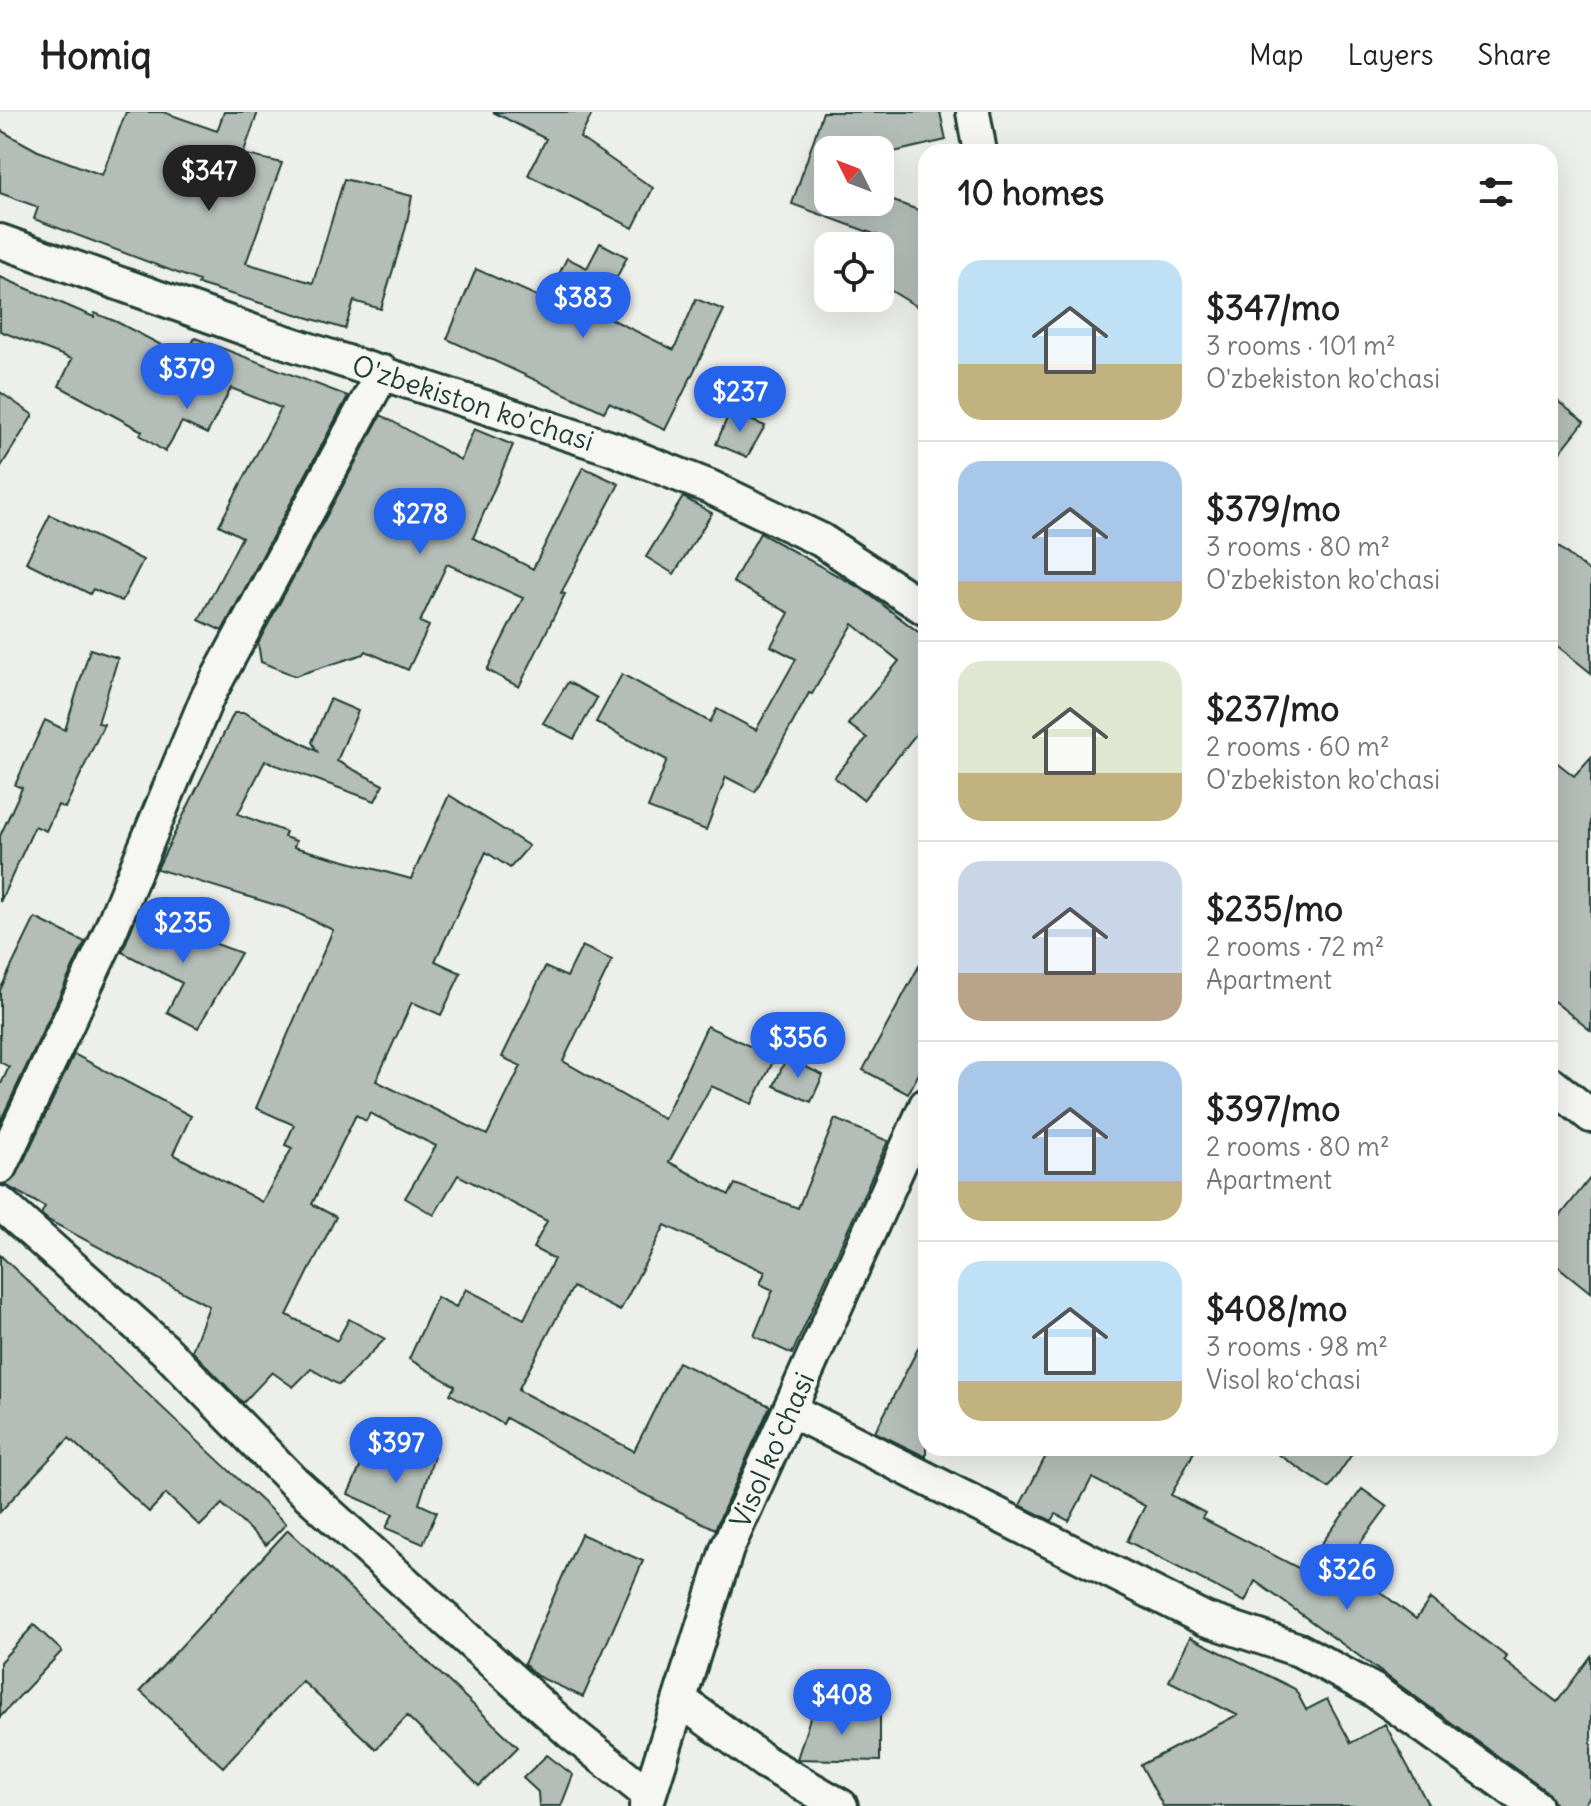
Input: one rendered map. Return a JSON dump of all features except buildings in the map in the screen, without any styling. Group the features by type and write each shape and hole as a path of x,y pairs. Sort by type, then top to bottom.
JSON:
{"street":[{"path":"973,112 979,144"},
{"name":"O'zbekiston ko'chasi","path":"0,241 255,332 611,448 710,487 821,540 918,604"},
{"path":"0,1167 104,946 207,698 383,372"},
{"path":"1558,1089 1591,1116"},
{"name":"Visol koʻchasi","path":"647,1801 727,1549 918,1123"},
{"path":"0,1203 164,1349 293,1481 647,1801"},
{"path":"790,1410 1205,1619 1311,1657 1373,1690 1535,1806"},
{"path":"680,1700 765,1762 841,1806"}]}
